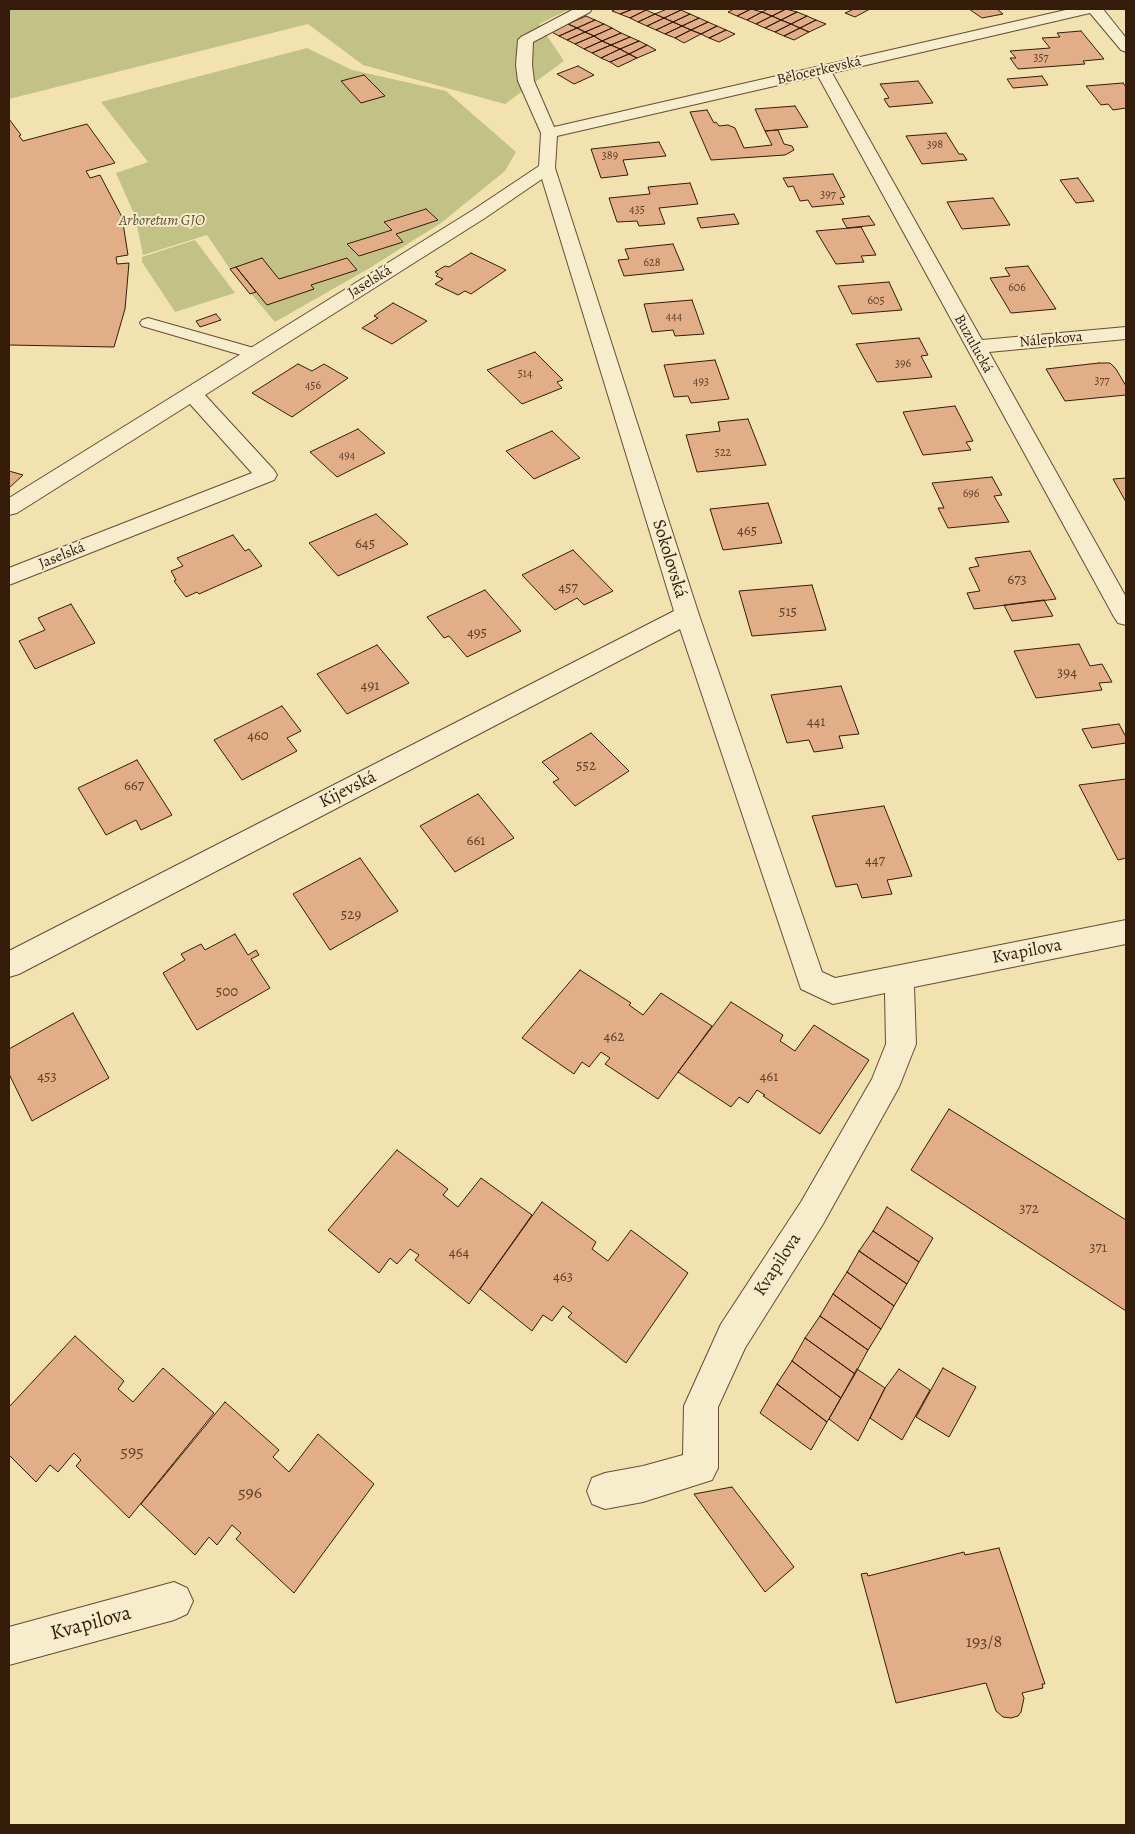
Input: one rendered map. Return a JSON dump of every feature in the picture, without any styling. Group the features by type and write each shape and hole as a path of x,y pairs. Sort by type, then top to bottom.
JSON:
{"street":[{"path":"549,133 526,82 524,65 526,40 585,9"},
{"name":"Bělocerkevská","path":"549,133 1088,9"},
{"path":"1095,9 1126,47"},
{"name":"Buzulucká","path":"823,70 1126,617"},
{"name":"Sokolovská","path":"549,133 547,168 687,614 811,980"},
{"name":"Jaselská","path":"9,508 479,214 547,168"},
{"name":"Nálepkova","path":"975,347 1126,333"},
{"name":"Jaselská","path":"9,577 266,475 193,394"},
{"name":"Kijevská","path":"9,965 687,614"},
{"name":"Kvapilova","path":"811,980 833,991 1126,932"},
{"name":"Kvapilova","path":"605,1491 643,1484 700,1468 701,1406 734,1336 812,1213 884,1088 902,1044 899,978"},
{"name":"Kvapilova","path":"9,1646 174,1601"}],"lane":[{"path":"148,323 256,354"}],"green space":[{"path":"9,9 570,9 539,24 564,61 505,104 363,65 308,24 9,99"},
{"name":"Arboretum GJO","path":"307,48 352,70 446,91 516,152 505,171 441,223 368,269 275,322 230,269 207,235 143,255 135,216 116,173 148,162 101,102"},
{"path":"195,240 235,293 175,312 142,262 142,257"}],"building":[{"path":"616,9 633,9 620,14 612,11"},
{"path":"633,9 646,10 630,18 620,14"},
{"path":"667,9 681,10 664,18 655,14"},
{"path":"734,9 751,9 737,16 728,12"},
{"path":"751,9 762,12 747,20 737,16"},
{"path":"768,9 786,9 772,16 762,12"},
{"path":"786,9 797,12 781,20 772,16"},
{"path":"854,9 870,9 855,17 845,13"},
{"path":"969,9 997,9 1003,14 982,18"},
{"path":"646,10 655,14 638,22 630,18"},
{"path":"681,10 690,14 673,22 664,18"},
{"path":"762,12 772,16 756,24 747,20"},
{"path":"797,12 807,16 791,24 781,20"},
{"path":"655,14 664,18 647,26 638,22"},
{"path":"690,14 699,18 682,26 673,22"},
{"path":"586,16 595,20 577,28 568,24"},
{"path":"772,16 781,20 765,28 756,24"},
{"path":"807,16 816,20 800,28 791,24"},
{"path":"664,18 673,22 656,30 647,26"},
{"path":"699,18 708,22 691,30 682,26"},
{"path":"595,20 604,24 585,32 577,28"},
{"path":"781,20 791,24 775,32 765,28"},
{"path":"816,20 826,24 809,32 800,28"},
{"path":"673,22 682,26 665,34 656,30"},
{"path":"708,22 717,26 701,34 691,30"},
{"path":"568,24 577,28 559,36 550,31"},
{"path":"604,24 612,28 594,36 585,32"},
{"path":"791,24 800,28 784,36 775,32"},
{"path":"682,26 691,30 675,38 665,34"},
{"path":"717,26 726,30 709,38 701,34"},
{"path":"577,28 585,32 567,40 559,36"},
{"path":"612,28 621,33 602,41 594,36"},
{"path":"800,28 809,32 794,40 784,36"},
{"path":"691,30 701,34 684,43 675,38"},
{"path":"726,30 735,34 719,42 709,38"},
{"path":"1081,31 1104,59 1083,61 1085,64 1018,69 1010,58 1016,58 1010,51 1050,48 1042,38 1060,37 1057,33"},
{"path":"585,32 594,36 575,44 567,40"},
{"path":"621,33 630,37 611,45 602,41"},
{"path":"594,36 602,41 584,49 575,44"},
{"path":"630,37 639,41 620,49 611,45"},
{"path":"602,41 611,45 592,53 584,49"},
{"path":"639,41 647,45 629,54 620,49"},
{"path":"611,45 620,49 601,58 592,53"},
{"path":"647,45 656,50 637,58 629,54"},
{"path":"620,49 629,54 610,62 601,58"},
{"path":"629,54 637,58 618,67 610,62"},
{"path":"578,66 594,75 574,84 557,74"},
{"path":"364,75 385,96 361,103 341,81"},
{"path":"1042,76 1048,85 1013,88 1007,79"},
{"path":"918,81 933,103 889,107 884,99 889,98 880,84"},
{"path":"1123,83 1126,87 1126,108 1113,110 1108,104 1101,105 1086,86"},
{"path":"795,106 808,127 765,131 755,109"},
{"path":"707,110 714,123 716,122 719,126 728,125 735,128 744,148 772,145 765,131 778,130 784,144 792,146 794,150 785,155 711,160 690,112"},
{"path":"9,119 21,135 19,136 23,141 87,124 115,163 86,171 90,178 100,175 122,217 128,255 116,257 117,264 129,263 125,309 114,347 9,345"},
{"path":"946,133 959,154 963,154 967,160 922,164 906,136"},
{"path":"659,142 666,156 623,160 628,175 601,178 591,149"},
{"path":"833,174 845,197 840,198 844,204 812,207 808,200 800,201 793,186 788,187 783,178"},
{"path":"1078,178 1094,201 1076,203 1060,180"},
{"path":"690,183 698,204 659,208 665,224 639,226 637,221 617,222 609,198 650,194 648,187"},
{"path":"993,198 1010,225 962,229 947,202"},
{"path":"426,209 438,220 396,234 403,242 359,256 347,244 392,230 384,222"},
{"path":"734,214 739,224 701,228 697,218"},
{"path":"869,216 875,225 847,228 842,219"},
{"path":"861,227 876,255 861,256 864,262 836,264 816,231"},
{"path":"673,244 684,270 624,276 618,260 629,259 625,249"},
{"path":"471,253 506,270 471,294 465,291 458,295 435,284 443,279 436,276 438,274 435,272 445,266 449,267"},
{"path":"262,258 279,279 347,258 357,270 311,285 314,289 267,305 236,267"},
{"path":"1028,266 1056,309 1011,313 990,278 1010,276 1005,268"},
{"path":"236,267 256,292 250,294 230,269"},
{"path":"889,282 902,310 852,314 838,286"},
{"path":"692,300 704,334 675,336 673,330 652,332 644,304"},
{"path":"393,303 427,321 392,344 362,328 378,318 374,316"},
{"path":"216,314 221,320 200,327 196,321"},
{"path":"919,338 928,355 921,356 932,377 877,382 856,344"},
{"path":"535,352 563,380 557,382 562,388 522,404 487,370"},
{"path":"715,360 729,399 691,403 688,396 674,397 664,365"},
{"path":"1110,363 1116,369 1126,386 1126,395 1065,401 1046,369"},
{"path":"298,364 312,371 324,364 348,378 292,417 252,393"},
{"path":"955,406 973,441 966,442 971,450 923,455 903,412"},
{"path":"748,419 766,465 697,472 686,435 720,431 718,422"},
{"path":"358,429 385,453 337,477 310,452"},
{"path":"552,431 580,458 534,479 506,451"},
{"path":"9,471 23,475 9,488"},
{"path":"992,477 1002,495 994,496 1009,522 948,528 938,508 944,508 932,483"},
{"path":"1126,478 1126,502 1113,479"},
{"path":"768,503 782,543 723,550 710,509"},
{"path":"376,514 408,544 338,576 309,543"},
{"path":"233,535 245,551 249,549 262,566 199,594 197,592 186,597 174,581 176,580 171,571 183,566 177,558"},
{"path":"573,550 613,591 584,605 577,598 555,610 522,575"},
{"path":"1030,551 1056,599 974,609 967,593 980,591 969,568 979,566 975,558"},
{"path":"812,585 826,630 752,636 739,591"},
{"path":"485,590 521,631 467,657 449,636 444,638 427,617"},
{"path":"1044,600 1053,616 1012,621 1004,605"},
{"path":"71,604 95,643 35,669 19,641 45,630 38,618"},
{"path":"1079,644 1090,666 1102,664 1112,682 1099,683 1102,690 1036,698 1014,651"},
{"path":"377,645 409,683 347,714 317,674"},
{"path":"841,686 859,734 839,736 843,748 814,752 809,740 787,743 771,695"},
{"path":"282,706 301,731 287,738 297,751 242,780 214,740"},
{"path":"1119,724 1126,737 1126,743 1092,748 1082,729"},
{"path":"591,733 629,771 575,806 553,782 559,779 542,762"},
{"path":"137,760 172,815 141,830 136,820 106,835 78,788"},
{"path":"1126,779 1126,858 1118,860 1079,785"},
{"path":"478,794 514,838 455,872 420,826"},
{"path":"884,806 912,876 887,880 892,894 862,898 857,884 836,887 812,816"},
{"path":"360,858 398,911 330,950 293,894"},
{"path":"235,934 248,955 256,950 259,955 251,959 270,988 197,1030 163,973 185,960 181,954 201,944 205,950"},
{"path":"580,970 631,1003 629,1005 643,1015 661,993 712,1026 658,1099 605,1064 610,1058 601,1052 589,1067 582,1062 574,1074 522,1038"},
{"path":"731,1002 783,1035 780,1041 795,1051 814,1025 869,1060 820,1134 757,1090 748,1103 739,1097 731,1107 678,1072"},
{"path":"73,1013 109,1078 32,1121 9,1074 9,1049"},
{"path":"949,1109 1126,1220 1126,1311 911,1170"},
{"path":"397,1150 448,1189 443,1195 458,1207 481,1178 532,1215 469,1304 415,1260 419,1255 410,1249 397,1264 390,1258 379,1273 328,1230"},
{"path":"542,1202 596,1242 592,1249 608,1261 631,1230 688,1273 626,1363 568,1317 572,1313 563,1306 552,1321 543,1315 532,1331 480,1289"},
{"path":"887,1207 933,1238 919,1262 873,1231"},
{"path":"873,1231 919,1262 907,1284 859,1251"},
{"path":"859,1251 907,1284 894,1306 847,1272"},
{"path":"847,1272 894,1306 881,1329 833,1294"},
{"path":"833,1294 881,1329 868,1350 820,1316"},
{"path":"820,1316 868,1350 855,1374 805,1338"},
{"path":"75,1336 124,1381 118,1389 133,1402 163,1368 214,1413 129,1518 76,1466 81,1460 74,1453 58,1472 50,1465 36,1482 9,1455 9,1407"},
{"path":"805,1338 855,1374 841,1398 792,1361"},
{"path":"792,1361 841,1398 827,1422 777,1384"},
{"path":"943,1368 976,1387 949,1437 916,1417"},
{"path":"857,1369 885,1388 858,1441 829,1419"},
{"path":"899,1369 930,1390 902,1440 870,1418 885,1388"},
{"path":"777,1384 827,1422 811,1450 760,1413"},
{"path":"225,1402 279,1450 273,1457 289,1472 318,1434 374,1484 294,1593 236,1539 241,1533 232,1525 217,1545 209,1537 195,1555 141,1504"},
{"path":"732,1487 794,1567 765,1592 694,1494"},
{"path":"999,1548 1045,1684 1042,1684 1043,1688 1022,1693 1024,1698 1021,1712 1018,1716 1011,1718 1003,1717 996,1711 986,1683 896,1703 861,1574 867,1573 868,1576 964,1552 965,1555"}]}
